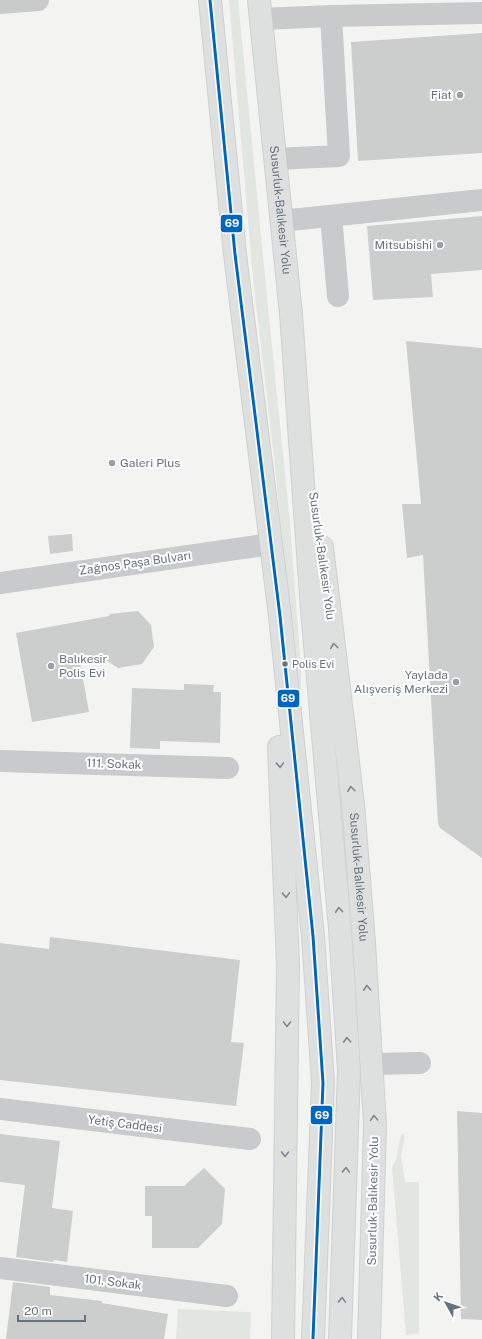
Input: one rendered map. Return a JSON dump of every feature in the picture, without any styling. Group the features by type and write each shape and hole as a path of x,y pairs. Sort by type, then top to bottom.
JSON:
{"highway":[{"path":"210,0 235,254 280,616 313,936 323,1083 313,1339"},
{"name":"Susurluk-Balıkesir Yolu","path":"260,10 291,314 312,610 340,929 349,1070 340,1339"},
{"name":"Susurluk-Balıkesir Yolu","path":"299,419 316,500 353,804 364,943 375,1124 369,1339"},
{"path":"271,544 288,964 283,1339"}],"street":[{"path":"0,3 38,0"},
{"path":"260,10 331,16 482,13"},
{"path":"275,159 339,156 331,16"},
{"path":"282,221 482,200"},
{"path":"331,216 338,296"},
{"name":"Zağnos Paşa Bulvarı","path":"0,583 271,544"},
{"name":"111. Sokak","path":"0,761 228,768"},
{"path":"371,1064 420,1063"},
{"name":"Yetiş Caddesi","path":"0,1109 250,1139"},
{"name":"101. Sokak","path":"0,1268 227,1296"}],"shaded area":[{"path":"229,0 238,0 290,522 301,670 301,692 295,671 275,466 253,279"},
{"path":"405,1134 401,1156 405,1182 419,1182 419,1334 406,1335 392,1167 396,1159 401,1135"},
{"path":"178,1309 251,1312 250,1339 176,1339"}],"building":[{"path":"482,33 482,153 358,161 351,42"},
{"path":"482,216 482,270 431,274 433,297 373,300 367,226"},
{"name":"Yaylada Alışveriş Merkezi","path":"406,341 482,348 482,858 440,828 438,824 423,555 407,558 402,504 421,504"},
{"path":"72,534 73,551 50,554 48,536"},
{"name":"Balıkesir Polis Evi","path":"138,611 151,625 154,647 142,664 118,668 103,658 80,662 89,712 32,722 16,633 109,616 110,614"},
{"path":"184,684 214,685 213,692 221,692 220,743 160,741 160,749 130,748 132,688 184,690"},
{"path":"50,937 240,960 231,1042 244,1043 236,1106 0,1080 0,943 49,949"},
{"path":"457,1111 482,1113 482,1320 461,1319"},
{"path":"0,1134 60,1141 52,1208 73,1211 67,1262 54,1260 53,1262 16,1257 25,1185 0,1182"},
{"path":"204,1168 225,1189 222,1224 198,1248 152,1248 152,1216 145,1216 145,1186 184,1186"},
{"path":"13,1282 50,1287 50,1295 102,1301 102,1303 168,1314 164,1339 6,1339"}],"transit line":[{"name":"69","path":"210,0 235,254 280,616 313,936 323,1083 313,1339"}],"place":[{"name":"Fiat","path":"460,95"},
{"name":"Mitsubishi","path":"440,245"},
{"name":"Galeri Plus","path":"112,463"},
{"name":"Polis Evi","path":"285,664"},
{"name":"Balıkesir Polis Evi","path":"51,666"},
{"name":"Yaylada Alışveriş Merkezi","path":"456,682"}]}
